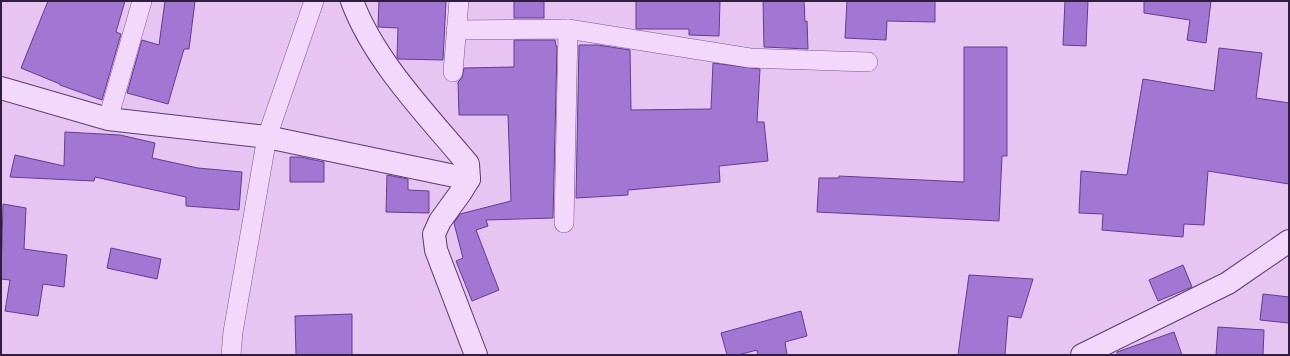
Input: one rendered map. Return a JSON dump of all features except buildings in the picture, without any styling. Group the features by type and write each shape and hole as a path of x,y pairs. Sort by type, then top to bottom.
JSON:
{"street":[{"path":"108,118 142,1"},
{"path":"231,355 233,332 267,137 314,1"},
{"path":"352,1 359,20 389,69 468,164 468,179 461,192 440,221 434,234 436,250 476,355"},
{"path":"453,72 459,1"},
{"path":"456,30 568,29 750,58 868,62"},
{"path":"564,223 568,29"},
{"path":"1,88 108,118 267,137 468,179"},
{"path":"1082,355 1228,283 1289,241"}]}
